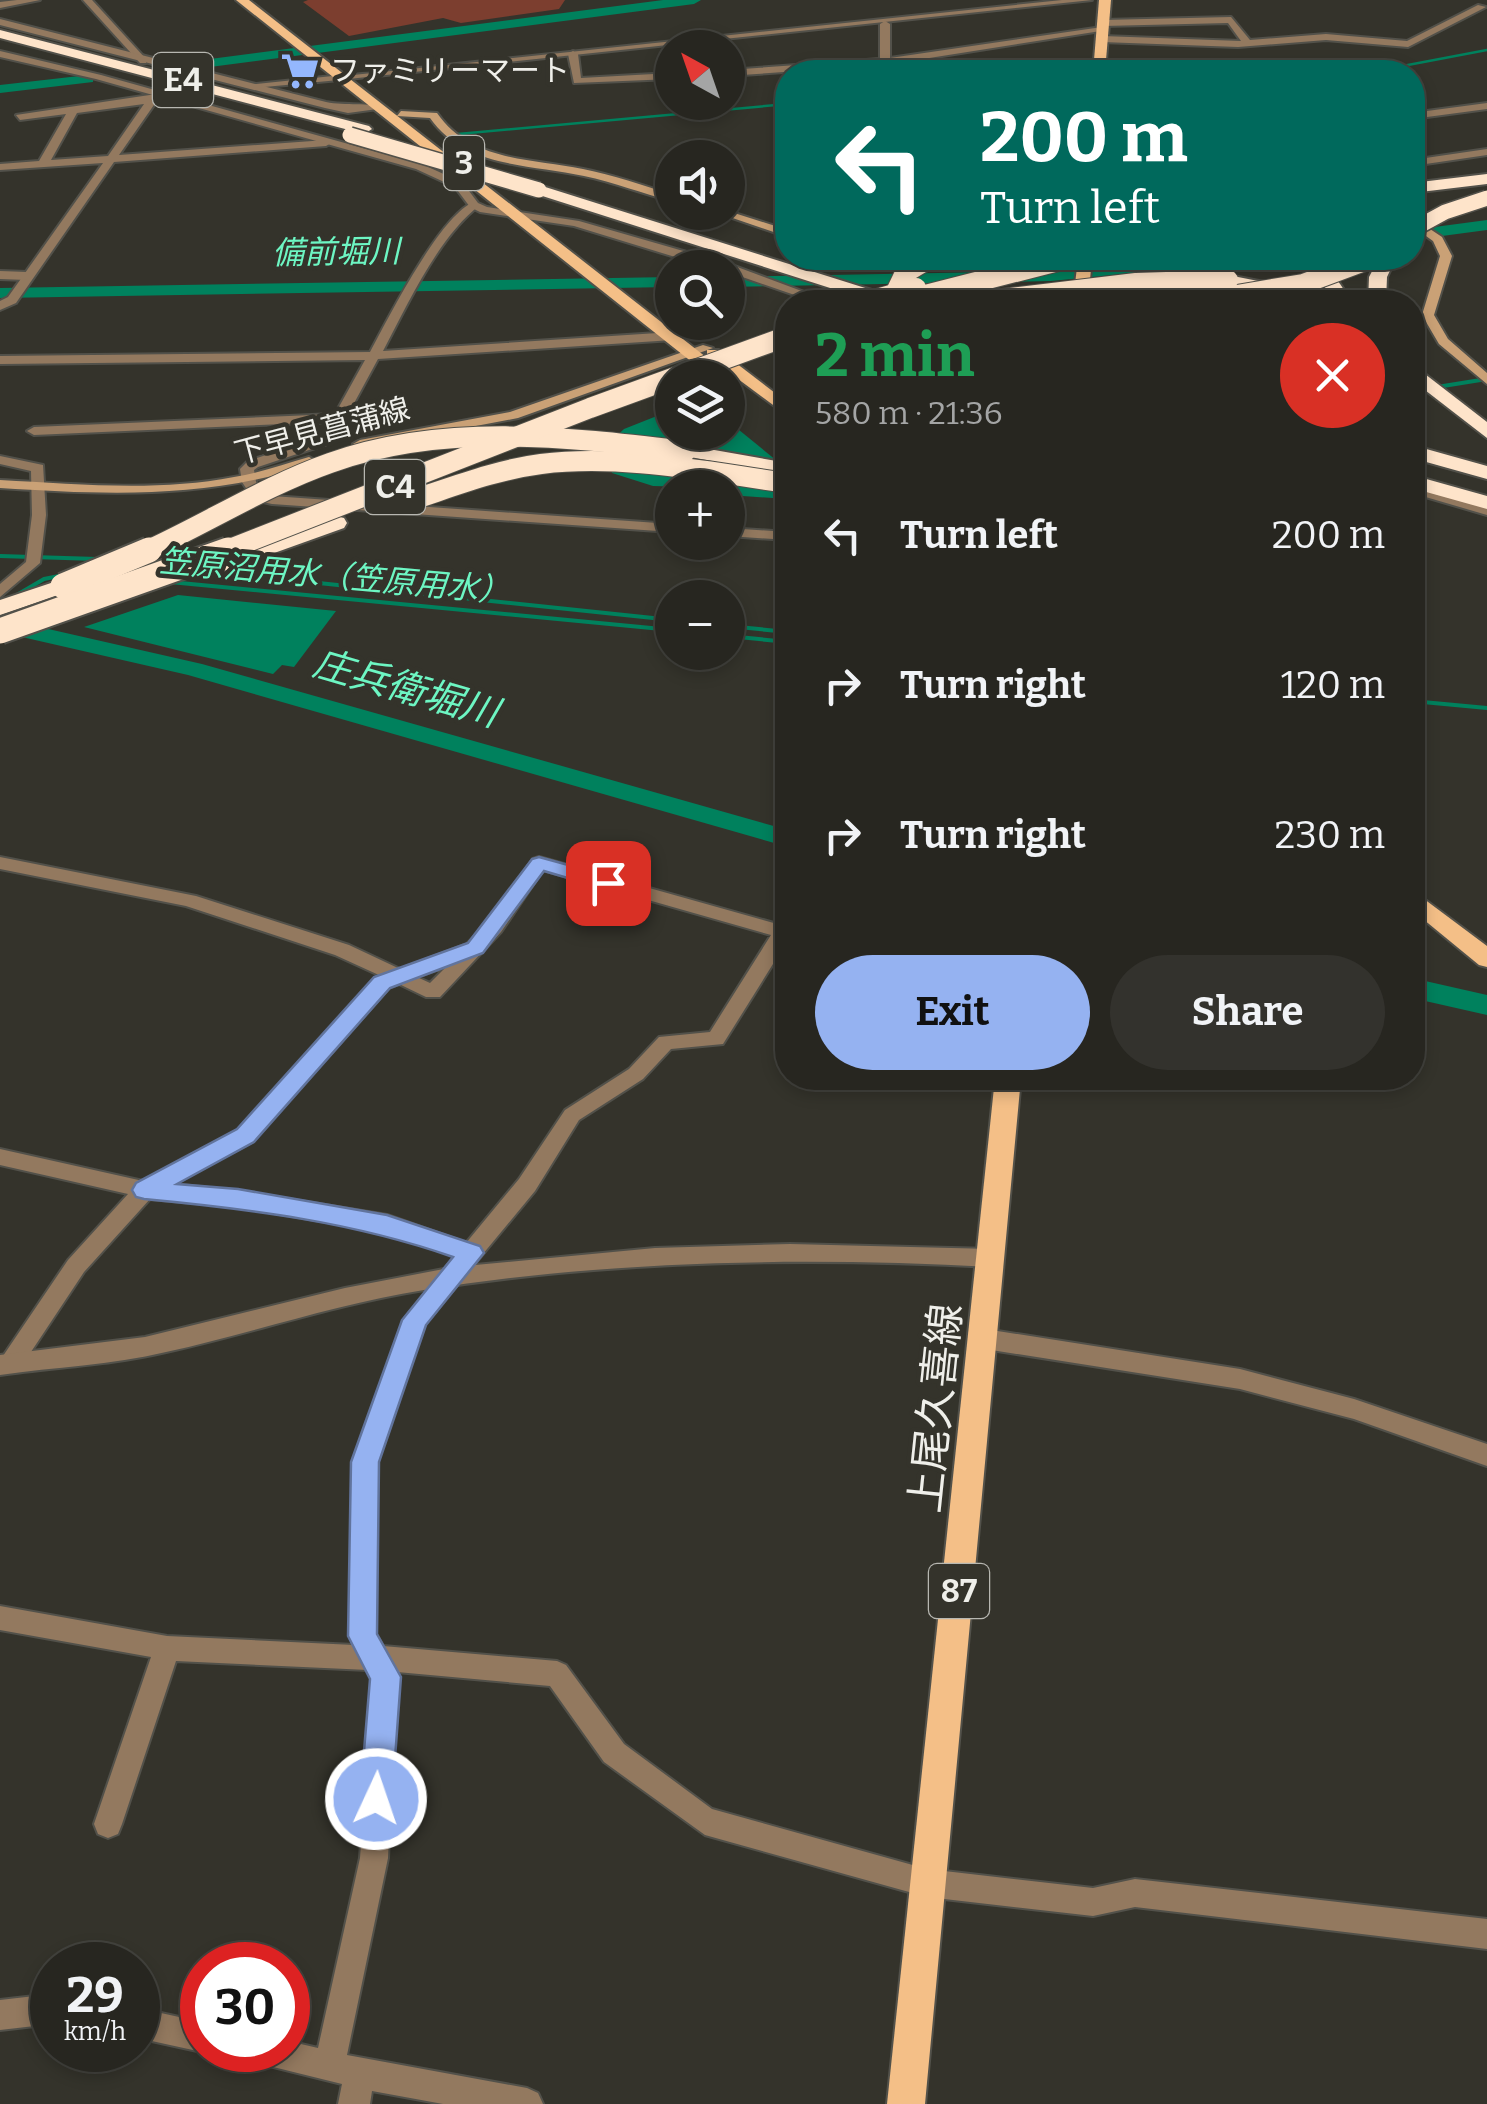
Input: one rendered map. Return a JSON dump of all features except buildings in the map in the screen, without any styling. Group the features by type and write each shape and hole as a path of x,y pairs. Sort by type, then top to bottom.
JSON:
{"highway":[{"name":"E4","path":"2,26 775,254"},
{"name":"E4","path":"0,44 357,132"},
{"path":"1425,170 1487,164"},
{"path":"1425,187 1487,180"},
{"name":"E4","path":"546,187 660,228 775,256"},
{"path":"1425,220 1487,198"},
{"name":"E4","path":"814,270 857,290"},
{"path":"814,270 857,290"},
{"path":"829,270 904,290"},
{"path":"890,290 911,270"},
{"path":"920,290 991,270"},
{"path":"934,290 1031,270"},
{"path":"1316,270 1337,290"},
{"path":"1267,290 1303,284 1341,270"},
{"path":"1079,290 1148,282 1228,280 1275,290"},
{"name":"C4","path":"0,618 129,575 592,396 775,331"},
{"name":"C4","path":"0,631 221,554 601,404 775,341"},
{"path":"745,362 775,352"},
{"path":"0,640 336,522 655,395"},
{"path":"1428,397 1487,432"},
{"path":"0,608 133,557 318,467 398,444 469,436 537,436 775,463"},
{"path":"1425,455 1487,472"},
{"path":"336,522 493,475 560,462 630,464 775,481"},
{"path":"1425,470 1487,488"},
{"path":"1425,487 1487,503"}],"main road":[{"name":"3","path":"242,0 655,314"},
{"name":"3","path":"256,0 311,50"},
{"path":"1101,60 1105,0"},
{"name":"3","path":"344,76 401,114 522,215"},
{"path":"401,114 427,112 444,132 477,150 586,173 655,193"},
{"path":"745,220 775,230"},
{"path":"1425,231 1438,239 1446,256 1428,314 1443,341 1487,380"},
{"name":"3","path":"688,340 775,403"},
{"name":"3","path":"699,349 709,360"},
{"name":"下早見菖蒲線","path":"0,484 165,491 249,482 374,440 523,412 699,349"},
{"name":"3","path":"745,395 775,418"},
{"path":"1425,908 1487,958"},
{"path":"1425,929 1487,976"},
{"name":"上尾久喜線","path":"906,2104 1007,1090"}],"street":[{"path":"0,5 36,0"},
{"path":"87,0 143,61"},
{"path":"253,86 1088,0"},
{"path":"1468,4 1484,8"},
{"path":"1102,31 1248,43 1326,37 1408,44 1484,8"},
{"path":"895,60 1102,31 1231,20 1248,43"},
{"path":"888,23 888,60"},
{"path":"2,26 348,110 380,108"},
{"path":"0,54 378,154 442,176 464,189 474,205 489,212 575,223 667,250"},
{"path":"573,54 576,81 655,77"},
{"path":"745,71 775,69"},
{"path":"20,117 158,98"},
{"path":"6,302 158,98"},
{"path":"1425,114 1487,106"},
{"path":"43,164 73,110"},
{"path":"0,167 326,143"},
{"path":"1425,161 1487,152"},
{"path":"474,205 461,212 410,290 324,443 249,467 249,482 259,497 272,500 655,527"},
{"path":"745,274 790,290"},
{"path":"0,276 26,278"},
{"path":"0,360 374,354 655,329"},
{"path":"34,431 338,418"},
{"path":"0,460 38,468 40,486 33,563 0,592"},
{"path":"1425,489 1487,511"},
{"path":"745,533 775,535"},
{"path":"0,863 190,900 342,950 396,976"},
{"path":"5,1364 76,1266 144,1190 245,1136 382,983 475,948 539,863 775,931"},
{"path":"348,2081 374,1858 386,1677 362,1636 365,1462 415,1320 527,1185 572,1115 636,1074 666,1042 716,1039 775,949"},
{"path":"0,1156 144,1190 238,1199 387,1224 471,1253"},
{"path":"5,1364 51,1356 120,1352 451,1276 727,1251 870,1250 992,1258"},
{"path":"984,1339 1240,1380 1354,1409 1487,1455"},
{"path":"0,1618 167,1648 375,1658 557,1674 614,1752 705,1821 926,1882 1092,1902 1135,1893 1487,1934"},
{"path":"108,1824 167,1648"},
{"path":"0,2015 30,2011"},
{"path":"310,2068 348,2081 527,2104"}],"shaded area":[{"path":"565,0 559,9 461,23 443,18 349,36 303,2"},
{"path":"655,417 655,450 745,450 745,435 775,459 775,498 745,496 745,470 655,470 653,486 612,473 605,447 624,429"},
{"path":"178,595 336,611 294,667 282,665 273,674 84,627"}],"waterway":[{"path":"187,66 694,0"},
{"path":"1425,62 1487,50"},
{"path":"0,89 88,79"},
{"path":"458,134 775,105"},
{"name":"備前堀川","path":"1425,233 1487,225"},
{"name":"備前堀川","path":"745,282 1051,276 1113,270"},
{"name":"備前堀川","path":"0,293 655,282"},
{"name":"笠原沼用水（笠原用水）","path":"1425,389 1487,379"},
{"path":"0,556 97,559"},
{"path":"242,575 655,618"},
{"name":"笠原沼用水（笠原用水）","path":"15,596 44,579 59,576"},
{"name":"笠原沼用水（笠原用水）","path":"170,582 655,628"},
{"name":"庄兵衛堀川","path":"0,625 194,669 775,835"},
{"path":"745,628 775,631"},
{"name":"笠原沼用水（笠原用水）","path":"745,638 775,641"},
{"path":"1425,702 1487,708"},
{"name":"庄兵衛堀川","path":"1425,991 1487,1005"}],"place":[{"name":"ファミリーマート","path":"300,71"}],"route":[{"path":"376,1799 386,1677 362,1636 365,1462 415,1320 471,1253 387,1224 238,1199 144,1190 245,1136 382,983 475,948 494,928 539,863 608,883"}]}
